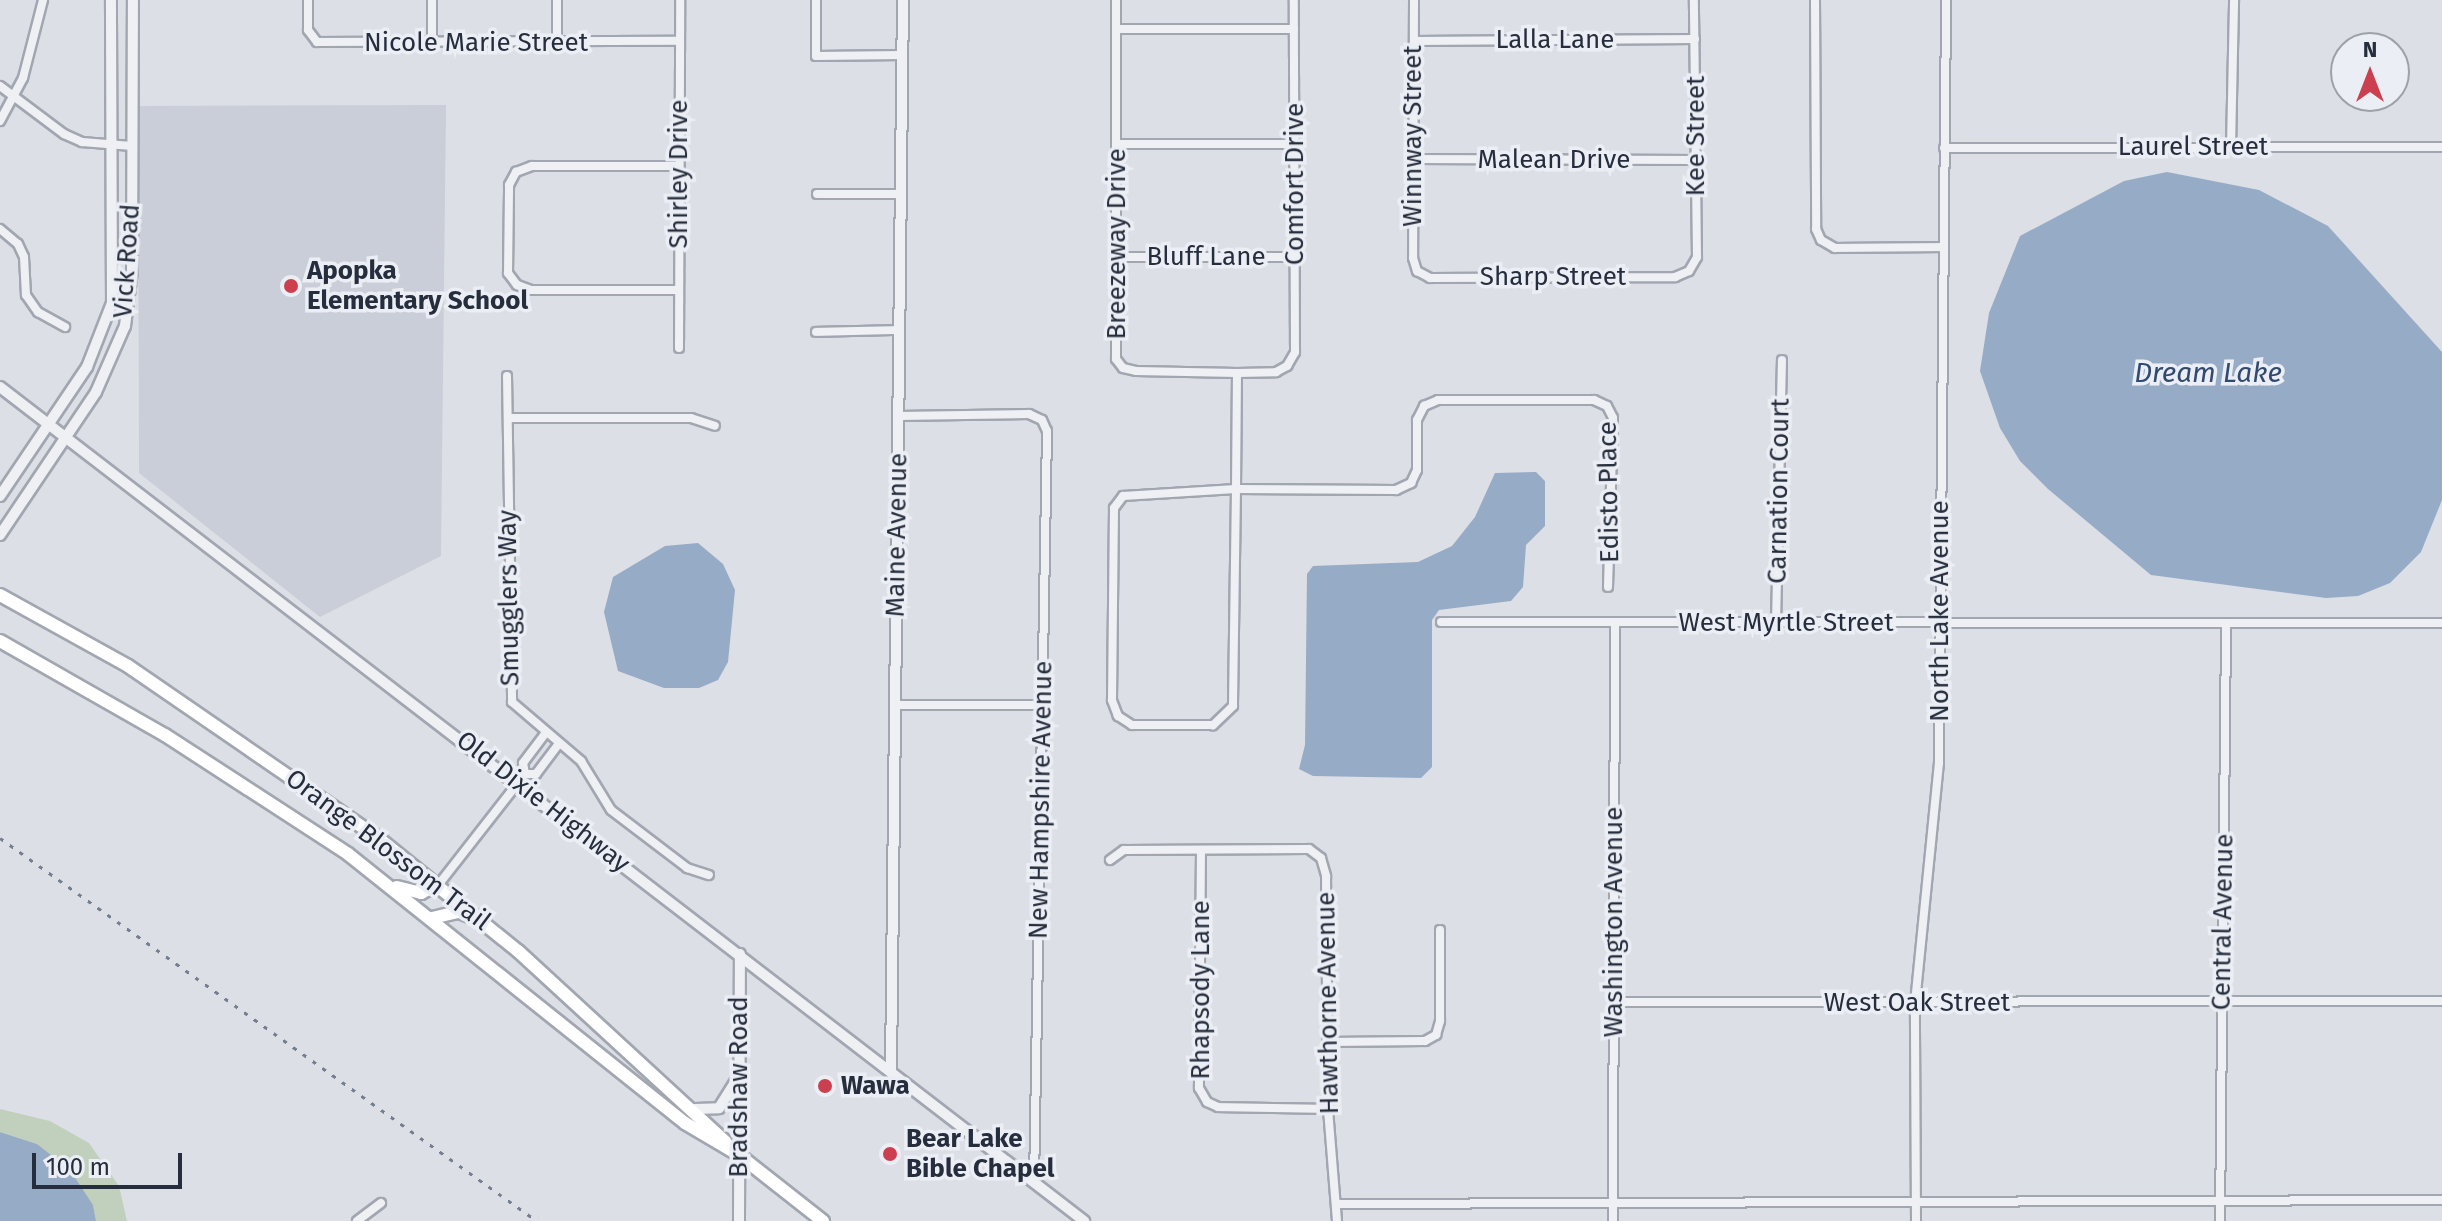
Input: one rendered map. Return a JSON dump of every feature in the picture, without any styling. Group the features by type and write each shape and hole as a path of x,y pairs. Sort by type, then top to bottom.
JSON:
{"main road":[{"name":"Orange Blossom Trail","path":"0,595 128,666 322,796 439,884 695,1109 739,1155"},
{"name":"Orange Blossom Trail","path":"0,641 244,784 387,883 685,1123 739,1155 823,1221"},
{"path":"387,883 421,893 439,884"},
{"path":"432,918 459,912 482,920"}],"street":[{"path":"0,121 16,95 43,0"},
{"name":"Vick Road","path":"0,496 95,353 112,303 111,0"},
{"name":"Vick Road","path":"0,535 105,377 125,326 132,271 133,0"},
{"name":"Nicole Marie Street","path":"308,0 308,30 317,42 680,41"},
{"path":"432,0 432,43"},
{"path":"557,0 557,42"},
{"name":"Shirley Drive","path":"679,348 680,0"},
{"path":"816,0 816,56 903,55"},
{"name":"Maine Avenue","path":"891,1071 903,0"},
{"name":"Breezeway Drive","path":"1116,0 1116,359 1123,368 1237,373 1276,372 1287,366"},
{"name":"Comfort Drive","path":"1287,366 1295,352 1294,0"},
{"name":"Winnway Street","path":"1414,0 1413,159 1417,271"},
{"name":"Kee Street","path":"1689,271 1697,257 1694,0"},
{"path":"1815,0 1816,229 1821,240 1835,248 1943,247"},
{"name":"North Lake Avenue","path":"1916,1221 1915,1003 1939,763 1946,0"},
{"path":"2231,147 2234,0"},
{"path":"1116,29 1294,29"},
{"name":"Lalla Lane","path":"1414,41 1695,39"},
{"path":"0,86 64,134 82,142 132,146"},
{"path":"1117,144 1294,144"},
{"name":"Laurel Street","path":"1944,148 2442,147"},
{"name":"Malean Drive","path":"1413,159 1696,160"},
{"path":"679,166 532,166 516,172 509,185 508,273 517,285 531,290 679,290"},
{"path":"817,194 901,194"},
{"path":"0,229 18,244 24,257 26,295 38,312 65,327"},
{"name":"Bluff Lane","path":"1117,257 1295,257"},
{"name":"Sharp Street","path":"1417,271 1446,278 1675,277 1689,271"},
{"path":"816,332 899,330"},
{"name":"Carnation Court","path":"1776,623 1782,360"},
{"path":"1236,489 1133,492 1114,508 1112,700 1118,716 1132,725 1213,725 1233,706 1236,489 1237,373"},
{"name":"Smugglers Way","path":"507,376 508,691 517,710 581,761 611,810 687,868 709,875"},
{"name":"Old Dixie Highway","path":"0,387 521,778 740,954 1084,1221"},
{"name":"Edisto Place","path":"1236,489 1396,490 1411,483 1417,470 1417,420 1424,406 1438,400 1594,400 1607,406 1613,418 1608,587"},
{"name":"New Hampshire Avenue","path":"898,416 1029,414 1042,420 1047,431 1034,1182"},
{"path":"508,418 691,418 715,426"},
{"name":"West Myrtle Street","path":"1441,622 2442,623"},
{"name":"Washington Avenue","path":"1613,1221 1615,624"},
{"name":"Central Avenue","path":"2220,1221 2226,624"},
{"path":"895,705 1042,705"},
{"path":"439,884 521,778 523,763 546,733"},
{"path":"521,778 536,774 559,744"},
{"path":"531,752 545,762"},
{"name":"Hawthorne Avenue","path":"1110,860 1124,850 1309,849 1321,858 1328,1109 1337,1221"},
{"name":"Rhapsody Lane","path":"1201,850 1199,1088 1207,1102 1218,1107 1328,1109"},
{"path":"1328,1042 1425,1041 1436,1035 1440,1021 1440,930"},
{"name":"Bradshaw Road","path":"739,1221 740,954"},
{"name":"West Oak Street","path":"1613,1002 2442,1001"},
{"path":"695,1109 725,1104 738,1076"},
{"path":"1337,1204 1613,1199 1917,1202 2442,1200"},
{"path":"357,1221 381,1203"}],"shaded area":[{"name":"Apopka Elementary School","path":"446,105 441,556 320,617 139,473 138,106"}],"green space":[{"path":"0,1109 50,1121 89,1143 119,1186 127,1221 96,1221 93,1205 37,1144 0,1132"}],"water":[{"name":"Dream Lake","path":"2167,172 2259,190 2328,226 2442,352 2442,500 2421,552 2390,583 2358,596 2326,598 2151,575 2048,489 2020,461 2000,428 1980,371 1989,313 2020,236 2124,181"},
{"path":"1536,472 1545,481 1545,526 1526,545 1523,587 1511,601 1439,610 1432,620 1432,767 1421,778 1313,776 1299,769 1305,745 1307,574 1313,566 1418,562 1452,546 1475,517 1495,473"},
{"path":"698,543 723,564 735,590 728,662 718,680 699,688 664,688 618,671 604,612 613,577 665,546"},
{"path":"0,1132 37,1144 70,1170 93,1205 96,1221 0,1221"}],"railway":[{"path":"0,838 537,1221"}],"place":[{"name":"Apopka Elementary School","path":"291,286"},
{"name":"Wawa","path":"825,1086"},
{"name":"Bear Lake Bible Chapel","path":"890,1154"}]}
